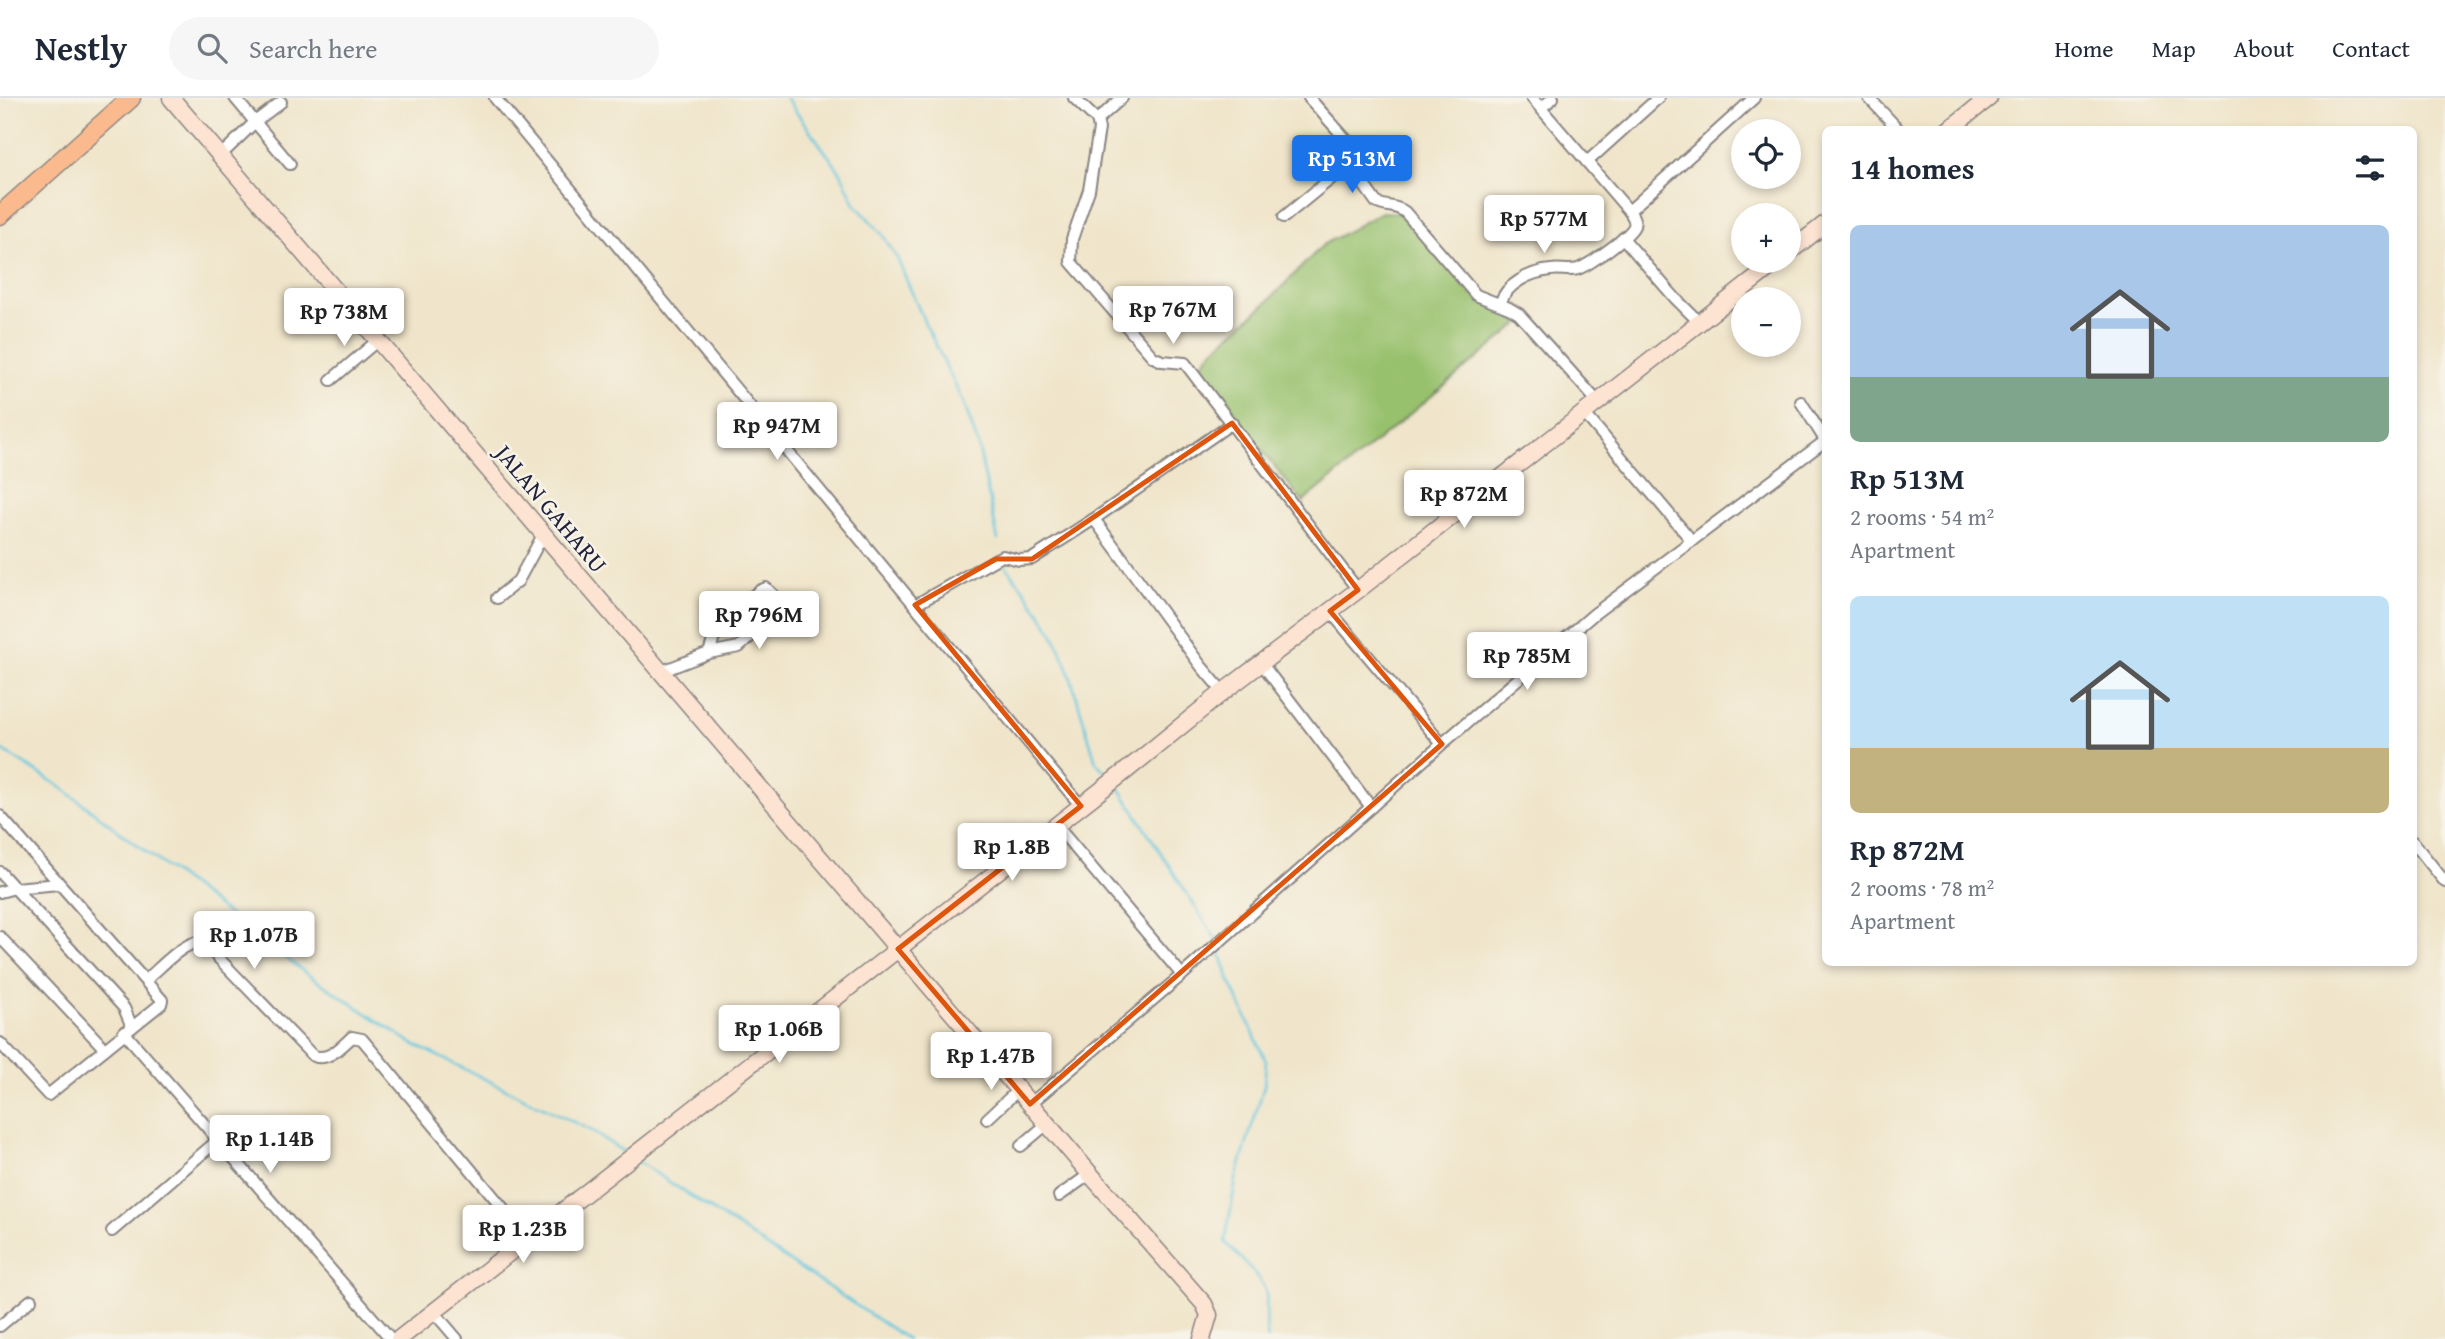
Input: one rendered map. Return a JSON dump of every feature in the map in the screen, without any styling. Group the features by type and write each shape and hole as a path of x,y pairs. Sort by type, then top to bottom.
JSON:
{"main road":[{"path":"0,215 131,98"}],"street":[{"name":"JALAN GAHARU","path":"171,98 1047,1124 1204,1304 1209,1315 1202,1339"},
{"path":"235,98 290,164"},
{"path":"495,98 1081,806"},
{"path":"1074,98 1097,120 1099,129 1088,190 1072,239 1071,262 1153,357 1185,363 1358,590"},
{"path":"1097,120 1122,98"},
{"path":"1284,217 1349,164 1355,153 1352,146 1309,98"},
{"path":"1500,304 1502,295 1527,275 1552,269 1578,269 1623,238 1635,221 1532,98"},
{"path":"1541,108 1553,98"},
{"path":"1587,162 1658,98"},
{"path":"1629,211 1754,98"},
{"path":"1869,98 1895,126"},
{"path":"1953,126 1989,98"},
{"path":"220,156 255,122 281,103"},
{"path":"1349,164 1379,205 1398,207 1405,212 1476,295 1519,314 1597,401"},
{"path":"1801,243 1822,226"},
{"path":"1623,238 1700,323"},
{"path":"398,1339 1127,771 1223,692 1358,590 1763,273"},
{"path":"331,380 377,341"},
{"path":"1801,402 1822,435"},
{"path":"1584,412 1692,541"},
{"path":"915,606 1003,556 1018,560 1032,559 1232,423"},
{"path":"1030,1104 1225,938 1442,744 1594,614 1822,442"},
{"path":"1094,519 1223,692"},
{"path":"497,598 518,582 543,535"},
{"path":"660,672 709,653 738,647 782,604 766,588 759,591 718,625 709,653"},
{"path":"1330,611 1442,744"},
{"path":"1262,664 1371,807"},
{"path":"0,816 160,996 161,1004 48,1095 0,1043"},
{"path":"1056,825 1182,975"},
{"path":"2417,847 2445,882"},
{"path":"0,872 124,1007 128,1029 218,1140 391,1339"},
{"path":"0,892 59,884"},
{"path":"0,937 105,1049"},
{"path":"146,980 180,952 202,941 312,1055 322,1058 330,1055 352,1037 362,1039 528,1238"},
{"path":"987,1119 1018,1090"},
{"path":"1021,1146 1047,1124"},
{"path":"112,1230 218,1140"},
{"path":"1059,1196 1090,1174"},
{"path":"0,1326 31,1300"},
{"path":"434,1311 457,1339"}],"highlighted area":[{"path":"1232,423 1358,590 1330,611 1442,744 1030,1104 898,949 1081,806 915,605 996,559 1032,559"}],"green space":[{"path":"1382,212 1399,213 1480,301 1509,313 1519,324 1303,502 1197,369 1213,350 1264,305 1323,245"}],"waterway":[{"path":"786,98 841,173 855,204 882,234 897,258 964,403 978,445 998,540"},
{"path":"1003,563 1052,631 1067,665 1096,762 1109,776"},
{"path":"0,749 58,785 307,974 413,1044 588,1129 627,1154"},
{"path":"1118,786 1216,939"},
{"path":"1218,946 1229,979 1266,1061 1264,1086 1236,1179 1225,1242 1255,1274 1264,1288 1268,1339"},
{"path":"636,1160 907,1339"}]}
